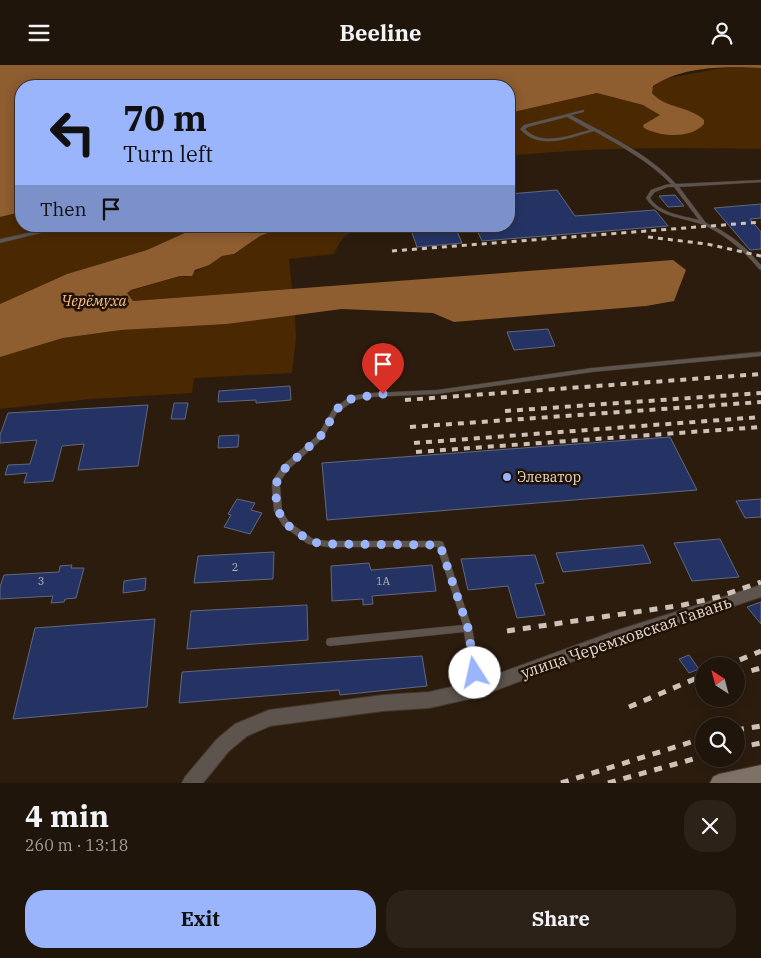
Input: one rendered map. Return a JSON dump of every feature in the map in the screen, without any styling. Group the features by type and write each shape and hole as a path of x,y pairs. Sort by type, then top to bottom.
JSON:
{"street":[{"name":"улица Черемховская Гавань","path":"190,783 223,745 241,730 269,718 383,703 428,700 478,689 614,639 761,591"},
{"path":"719,783 751,778"}],"lane":[{"path":"583,111 526,125 522,129 528,135 544,141 594,130"},
{"path":"567,115 639,157 674,185 704,223"},
{"path":"761,181 674,185 653,191 648,198 648,202 666,212 704,223 726,235 761,268"},
{"path":"0,241 41,232"},
{"path":"478,689 468,628 440,545 328,544 311,542 294,531 281,517 276,503 277,480 286,467 320,437 340,405 353,398 371,395 437,392 592,371 761,354"},
{"path":"330,641 468,628"}],"shaded area":[{"path":"722,68 761,68 761,149 635,148 515,155 515,112 597,93 643,105 657,111 660,115 650,121 650,131 672,135 692,132 692,113 660,102 650,90 663,79"},
{"path":"15,213 15,232 187,232 147,250 67,274 0,304 0,217"},
{"path":"271,232 353,232 344,237 334,254 289,259 292,289 133,301 127,292 180,276 187,277 222,256 234,254 260,236"},
{"path":"295,315 296,339 292,373 194,378 192,393 91,399 0,409 0,357 63,338 121,330 227,324"}],"water":[{"path":"0,65 761,65 761,68 733,67 691,71 677,74 653,86 652,93 664,102 692,112 704,120 704,124 698,129 675,135 658,133 644,128 643,125 660,115 643,105 597,93 515,112 515,80 15,80 15,213 0,217"},
{"name":"Черёмуха","path":"187,232 271,232 260,236 234,254 222,256 209,265 195,270 192,276 180,276 131,290 127,293 133,301 673,260 686,270 674,301 646,306 454,322 433,313 342,309 227,324 121,330 63,338 0,357 0,304 67,274 147,250"}],"building":[{"path":"557,190 575,216 655,210 668,226 482,241 478,232 515,232 515,194"},
{"path":"675,195 684,206 668,207 659,196"},
{"path":"761,204 761,218 750,219 761,232 761,249 750,250 714,208"},
{"path":"412,232 457,232 462,243 417,247"},
{"path":"548,329 555,346 514,350 507,332"},
{"path":"290,386 291,400 256,403 256,400 218,402 219,391"},
{"path":"174,403 188,403 185,419 171,419"},
{"path":"148,405 138,466 78,470 84,444 62,446 53,481 24,483 27,473 5,475 8,465 30,464 37,440 0,443 0,435 8,413"},
{"path":"239,435 238,447 218,448 219,436"},
{"name":"Элеватор","path":"670,437 697,490 327,520 322,463"},
{"path":"237,499 255,503 251,510 262,513 250,534 224,527 231,515 228,514"},
{"path":"761,499 761,517 745,518 736,501"},
{"path":"720,539 739,577 692,581 674,543"},
{"path":"643,545 651,563 563,572 556,553"},
{"path":"274,552 273,579 194,583 198,556"},
{"path":"535,555 544,583 535,584 545,615 517,618 508,586 468,590 461,559"},
{"path":"369,563 371,570 432,565 436,591 372,596 373,604 363,605 363,599 332,601 331,566"},
{"path":"72,565 71,568 84,568 76,598 65,599 64,602 51,603 53,596 0,599 0,587 4,575 59,572 60,566"},
{"path":"146,578 145,590 123,593 124,581"},
{"path":"761,602 761,624 747,607"},
{"path":"307,605 308,640 187,649 191,611"},
{"path":"155,619 147,707 13,719 35,628"},
{"path":"689,655 695,663 695,671 689,673 679,659"},
{"path":"422,656 427,686 340,695 339,690 179,703 182,672"}],"railway":[{"path":"392,251 761,222"},
{"path":"648,237 707,244 761,256"},
{"path":"405,400 761,374"},
{"path":"505,411 761,393"},
{"path":"410,427 761,402"},
{"path":"414,443 761,417"},
{"path":"416,452 761,427"},
{"path":"507,631 683,605 718,597 761,582"},
{"path":"745,658 761,651"},
{"path":"745,672 761,668"},
{"path":"629,707 695,679"},
{"path":"745,729 761,726"},
{"path":"561,783 695,741"},
{"path":"745,746 761,743"},
{"path":"608,783 695,759"}],"place":[{"name":"Элеватор","path":"507,477"}],"route":[{"path":"383,394 353,398 340,405 320,437 286,467 277,480 276,503 278,511 286,524 311,542 328,544 440,545 468,628 475,673"}]}
